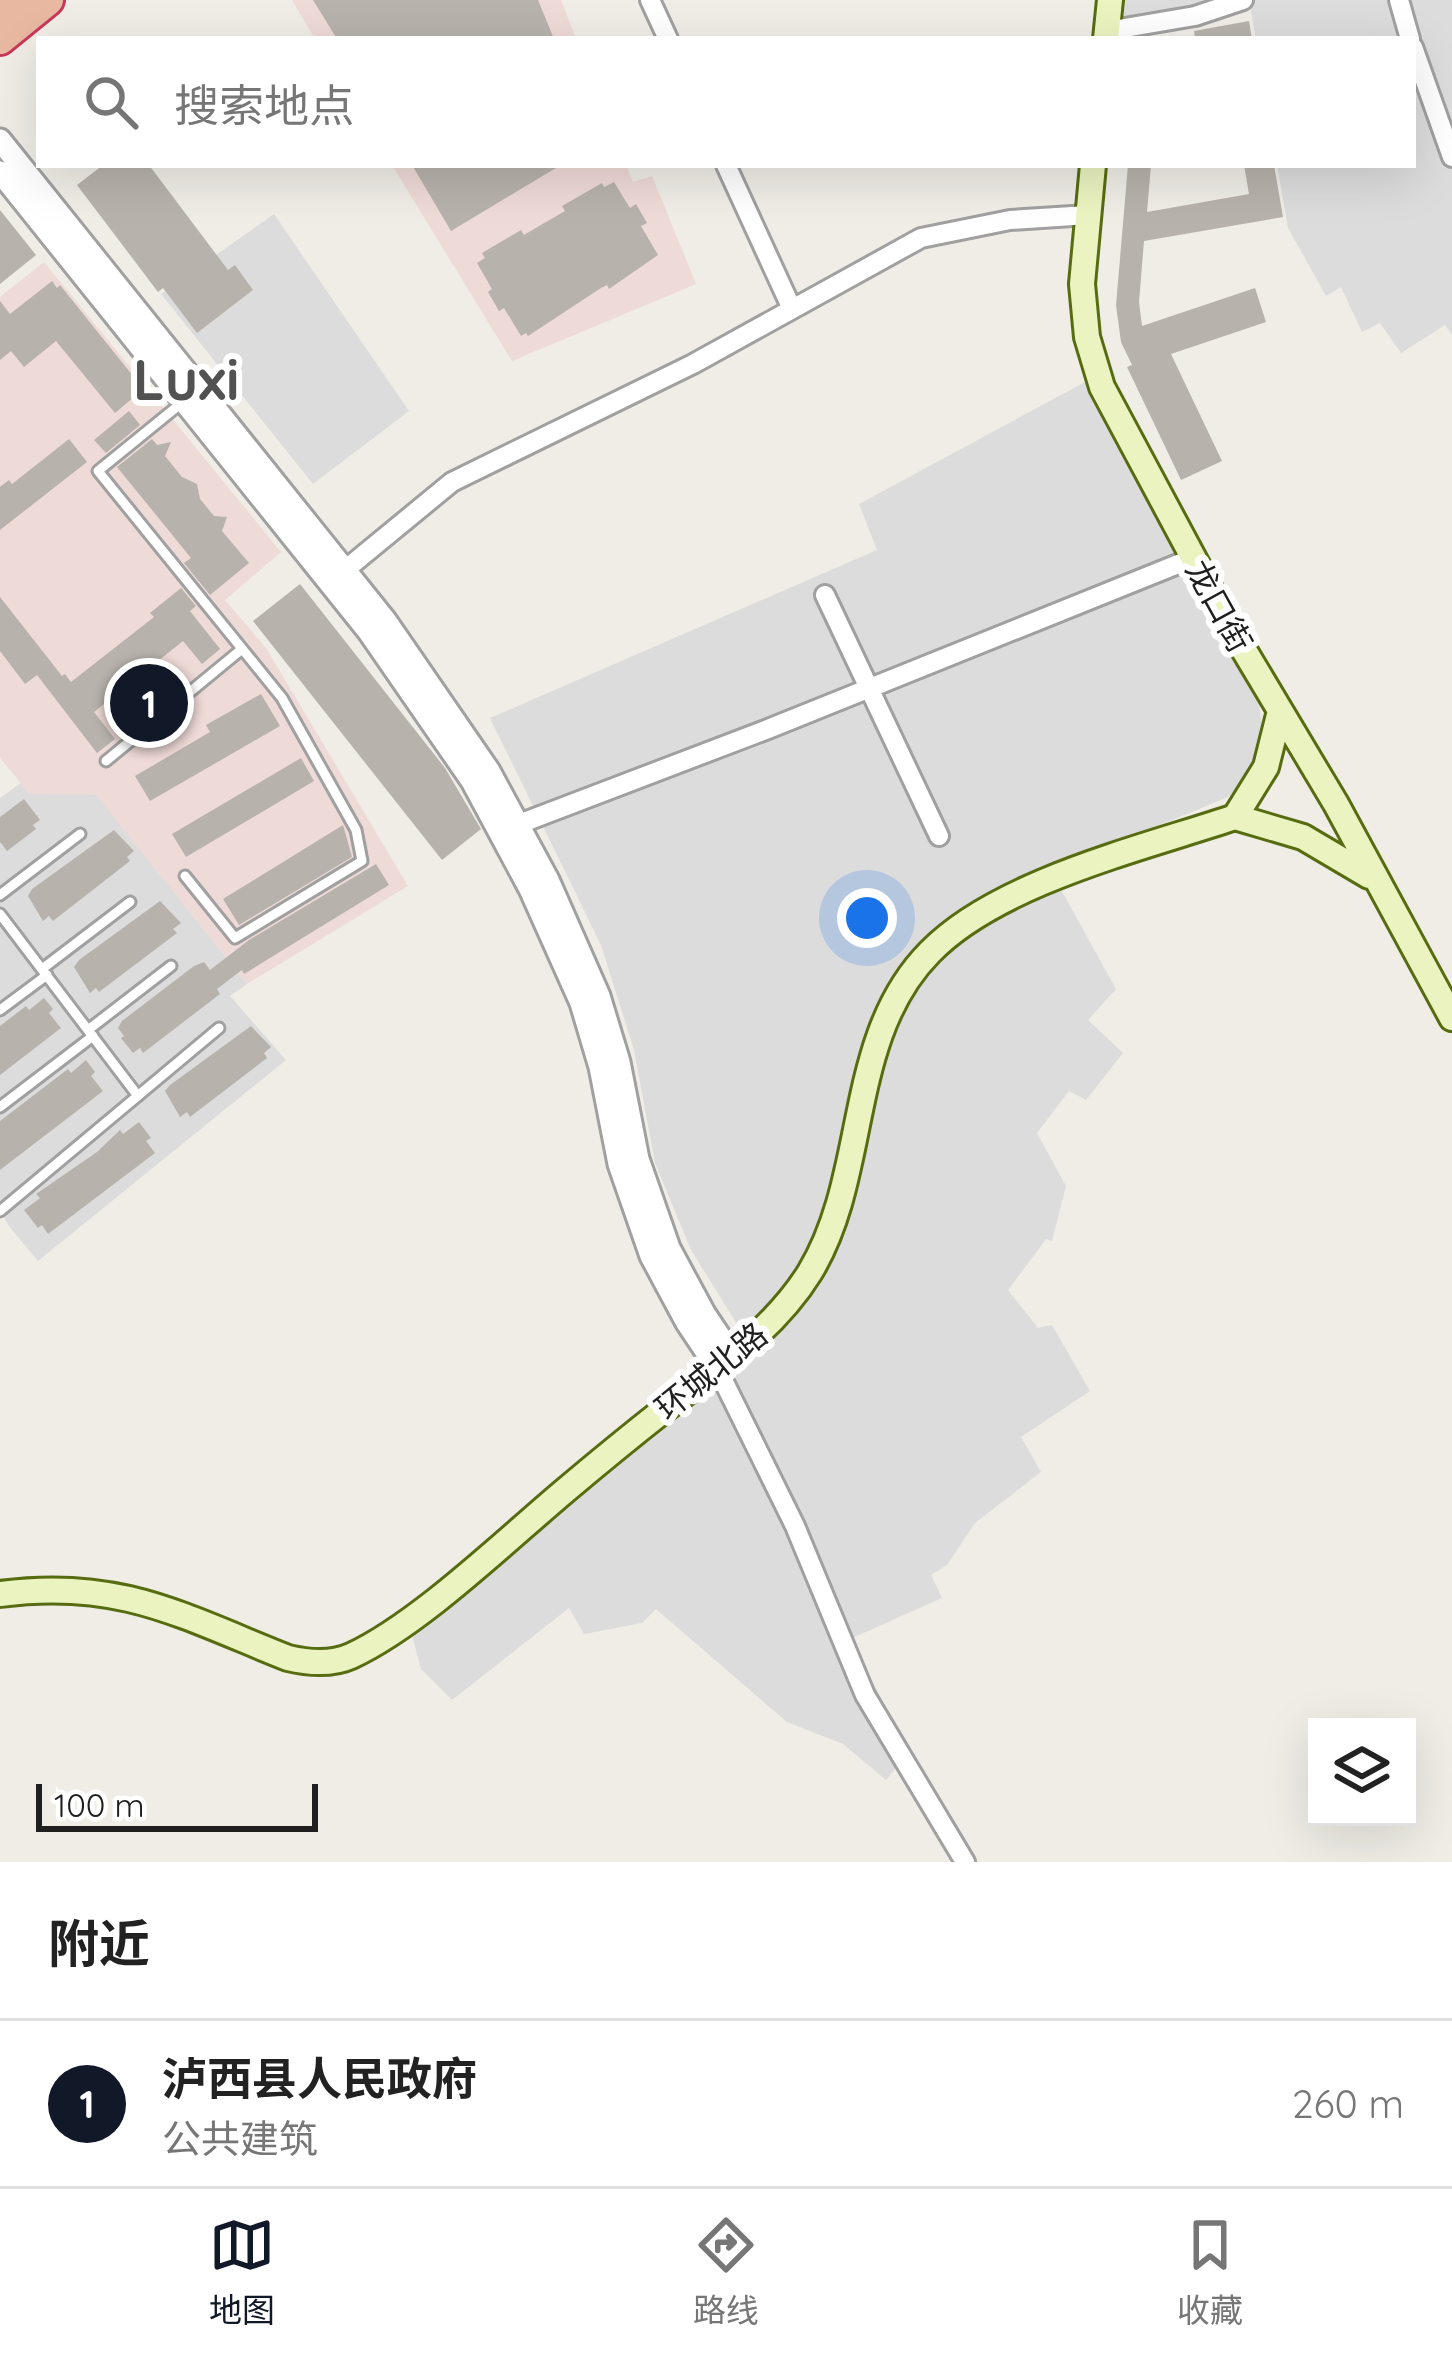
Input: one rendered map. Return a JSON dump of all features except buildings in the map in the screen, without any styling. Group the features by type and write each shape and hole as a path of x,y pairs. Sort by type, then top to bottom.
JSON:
{"highway":[{"path":"0,11 14,0"},
{"path":"0,38 48,0"}],"main road":[{"path":"1106,35 1110,0"},
{"name":"龙口街","path":"1093,168 1082,284 1094,363 1112,410 1452,1018"},
{"path":"1280,711 1266,767 1235,817 1283,829 1323,846 1377,883"},
{"name":"环城北路","path":"0,1594 73,1588 119,1594 288,1658 316,1662 341,1659 410,1619 725,1362 783,1309 820,1253 838,1209 878,1040 902,987 927,955 972,919 1070,872 1235,817"}],"street":[{"path":"650,0 667,36"},
{"path":"1106,35 1195,16 1243,0"},
{"path":"1399,0 1410,36"},
{"path":"1416,54 1452,157"},
{"path":"0,140 421,668 519,824 599,996 619,1062 638,1159 662,1231 725,1362 865,1695 965,1862"},
{"path":"727,168 792,309"},
{"path":"0,172 405,679 502,834 581,1003 600,1067 619,1164 651,1256 687,1324 725,1362"},
{"path":"345,570 452,482 693,364 920,238 1010,220 1088,215"},
{"path":"519,824 1192,558"},
{"path":"825,595 939,836"}],"lane":[{"path":"184,401 98,471 282,698 356,830 362,862 235,938 185,876"},
{"path":"106,761 242,649"},
{"path":"0,895 80,834"},
{"path":"0,1010 130,902"},
{"path":"0,914 138,1096"},
{"path":"0,1107 171,966"},
{"path":"0,1210 219,1028"}],"shaded area":[{"path":"292,0 561,0 575,36 313,36"},
{"path":"1125,0 1452,0 1452,335 1445,325 1401,353 1380,323 1362,332 1341,287 1326,296 1288,228 1278,168 1416,168 1416,36 1255,36 1250,6 1122,34"},
{"path":"394,168 627,168 633,182 652,176 696,284 512,361"},
{"path":"274,214 409,411 313,484 161,294"},
{"path":"44,262 281,552 225,600 266,648 408,886 247,984 96,795 30,794 0,758 0,297"},
{"path":"1085,382 1258,695 1263,739 1247,777 1228,797 975,901 925,942 813,1251 742,1332 691,1250 655,1163 634,1050 601,945 490,718 877,550 859,504"},
{"path":"21,783 30,794 96,794 247,984 230,996 286,1060 38,1261 0,1208 0,798"},
{"path":"1059,886 1116,989 1088,1020 1123,1053 1086,1100 1069,1091 1037,1133 1066,1186 1052,1241 1046,1239 1008,1290 1038,1328 1052,1325 1090,1391 1021,1437 1041,1472 975,1523 947,1565 931,1575 942,1598 850,1639 909,1752 886,1780 843,1744 787,1722 656,1609 642,1623 584,1634 569,1608 452,1700 421,1669 412,1635 756,1352 815,1289 845,1234 878,1083 908,999 926,971 968,935"}],"place":[{"name":"泸西县人民政府","path":"149,703"}],"district":[{"name":"Luxi","path":"186,380"}]}
